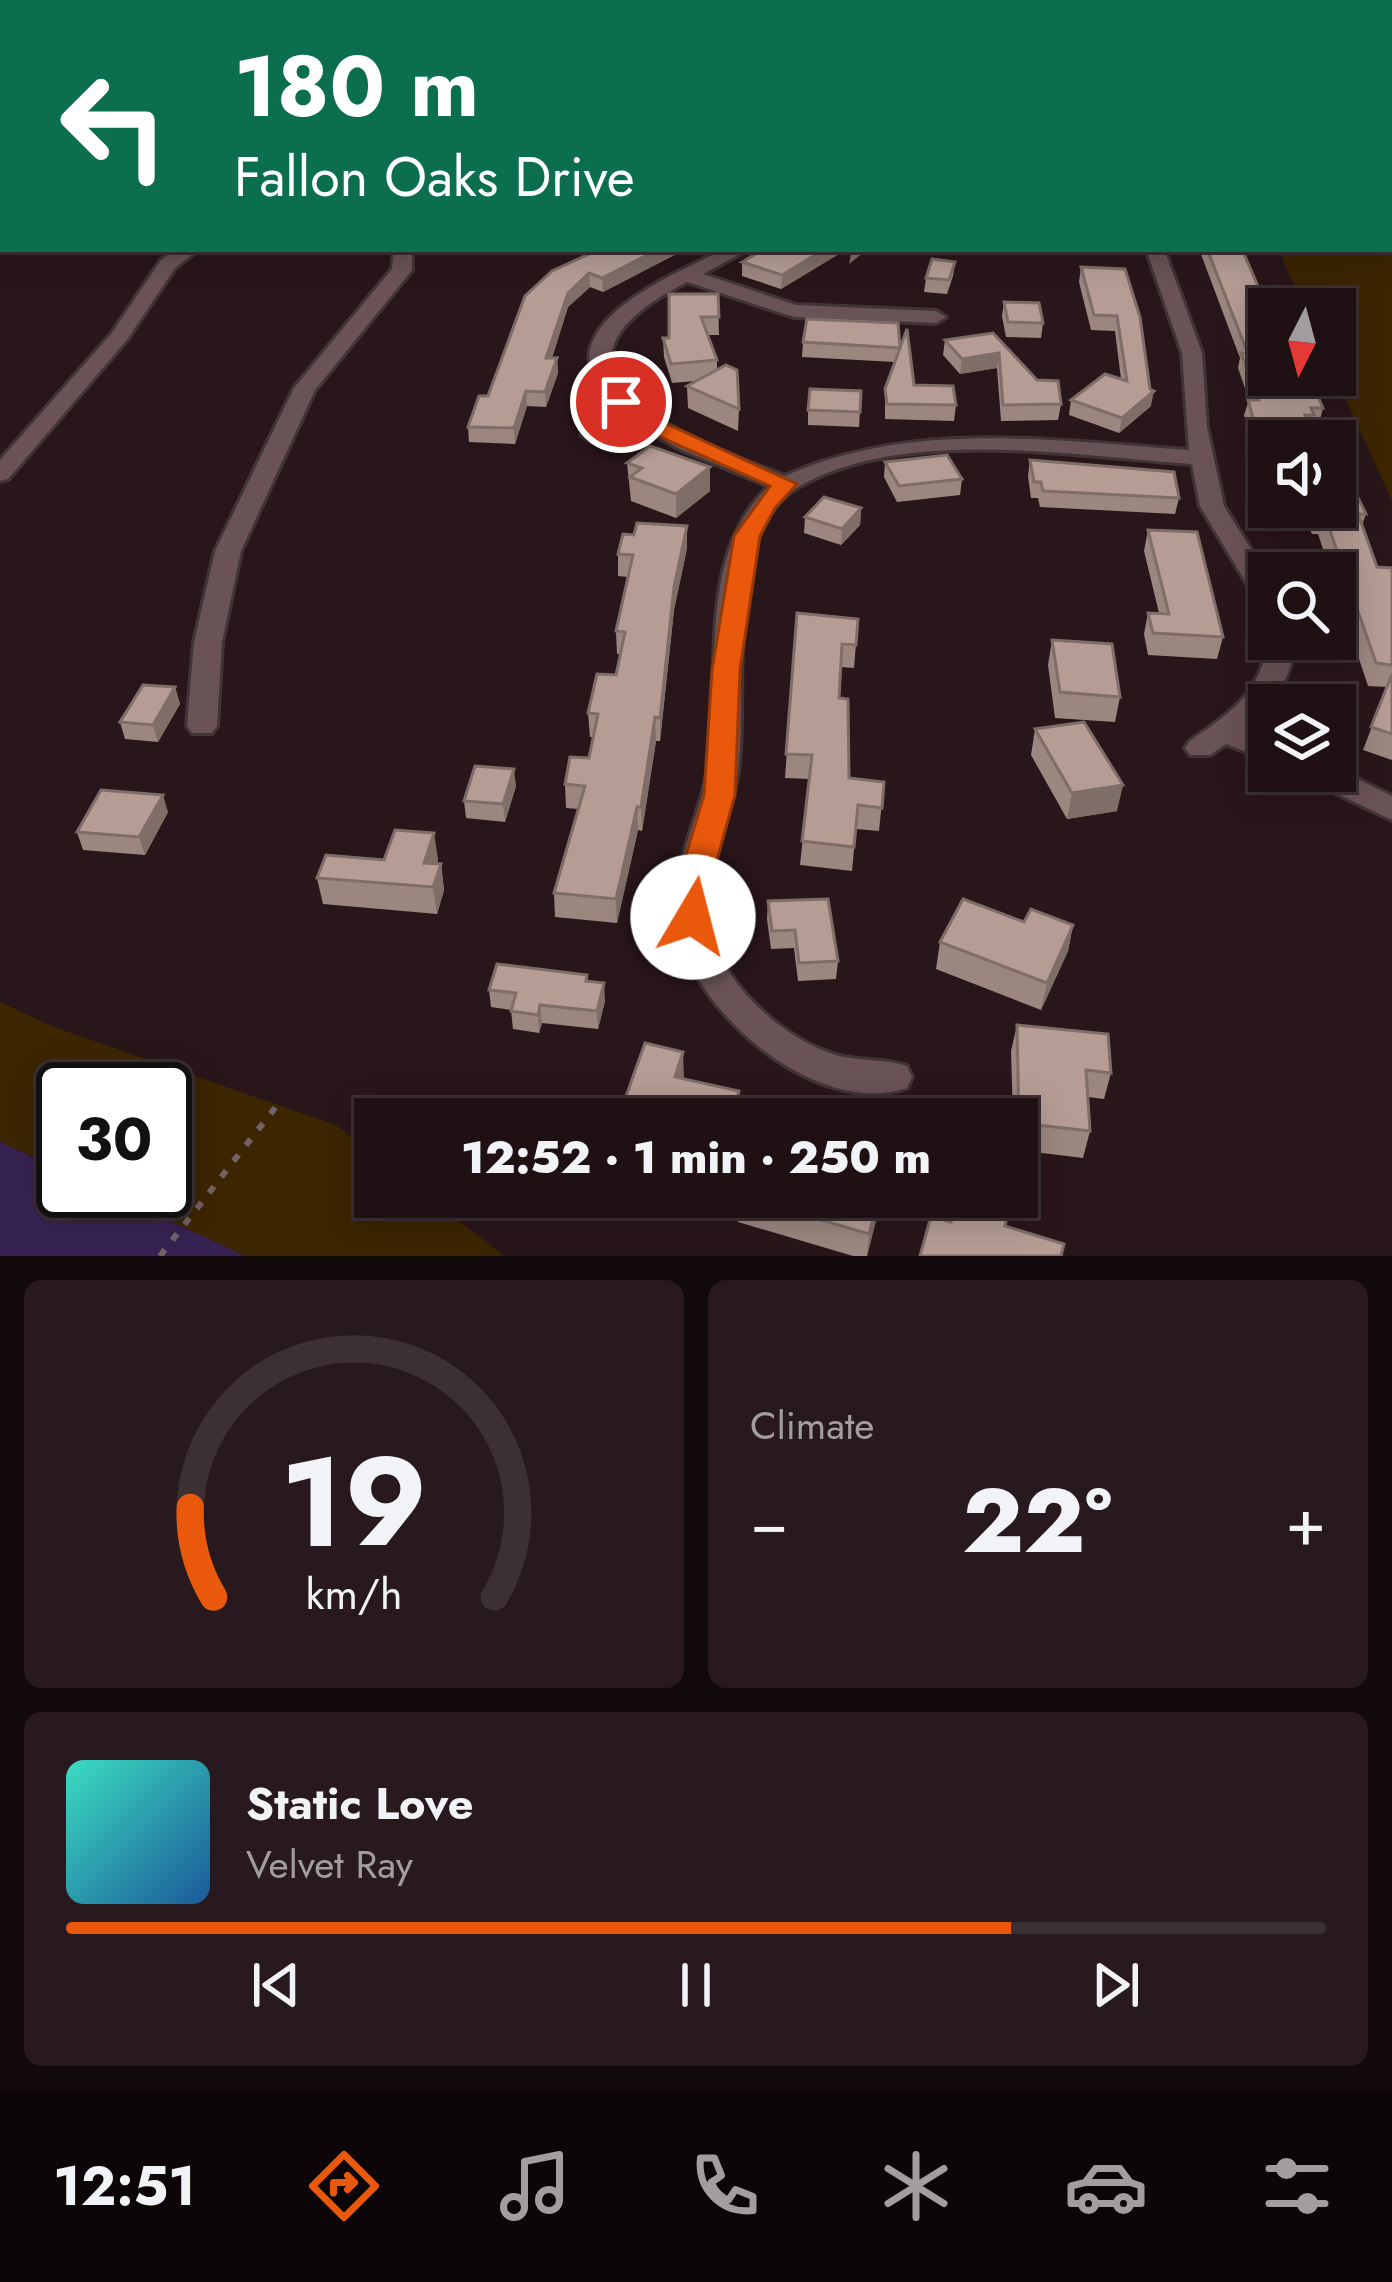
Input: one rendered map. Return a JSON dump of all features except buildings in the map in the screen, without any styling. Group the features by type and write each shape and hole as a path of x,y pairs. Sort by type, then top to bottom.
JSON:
{"street":[{"path":"0,475 118,337 168,264 186,252"},
{"path":"202,726 208,642 228,551 305,388 402,270 403,252"},
{"path":"734,252 619,317 600,348 604,380 642,421 785,484"},
{"path":"1156,252 1192,353 1201,458 1212,506 1248,565"},
{"path":"689,276 794,311 936,317"},
{"path":"592,435 642,421"},
{"path":"894,1077 837,1070 775,1039 719,986 702,955 693,917 695,878 722,775 726,670 747,536 765,504 785,484 831,462 913,447 1201,458"},
{"path":"1248,708 1211,740 1248,748"},
{"path":"1356,791 1392,809"}],"path":[{"path":"160,1256 278,1104"}],"shaded area":[{"path":"1279,252 1392,252 1392,501 1344,396 1356,396 1356,288 1296,288"},
{"path":"0,1002 54,1027 155,1062 36,1062 36,1159 0,1142"},
{"path":"192,1075 336,1125 354,1139 354,1218 456,1218 504,1256 245,1256 163,1218 192,1218"},
{"path":"0,1142 36,1159 36,1218 163,1218 245,1256 0,1256"}],"route":[{"path":"621,402 642,421 785,484 765,504 747,536 726,670 725,755 719,795 695,878 693,917"}]}
